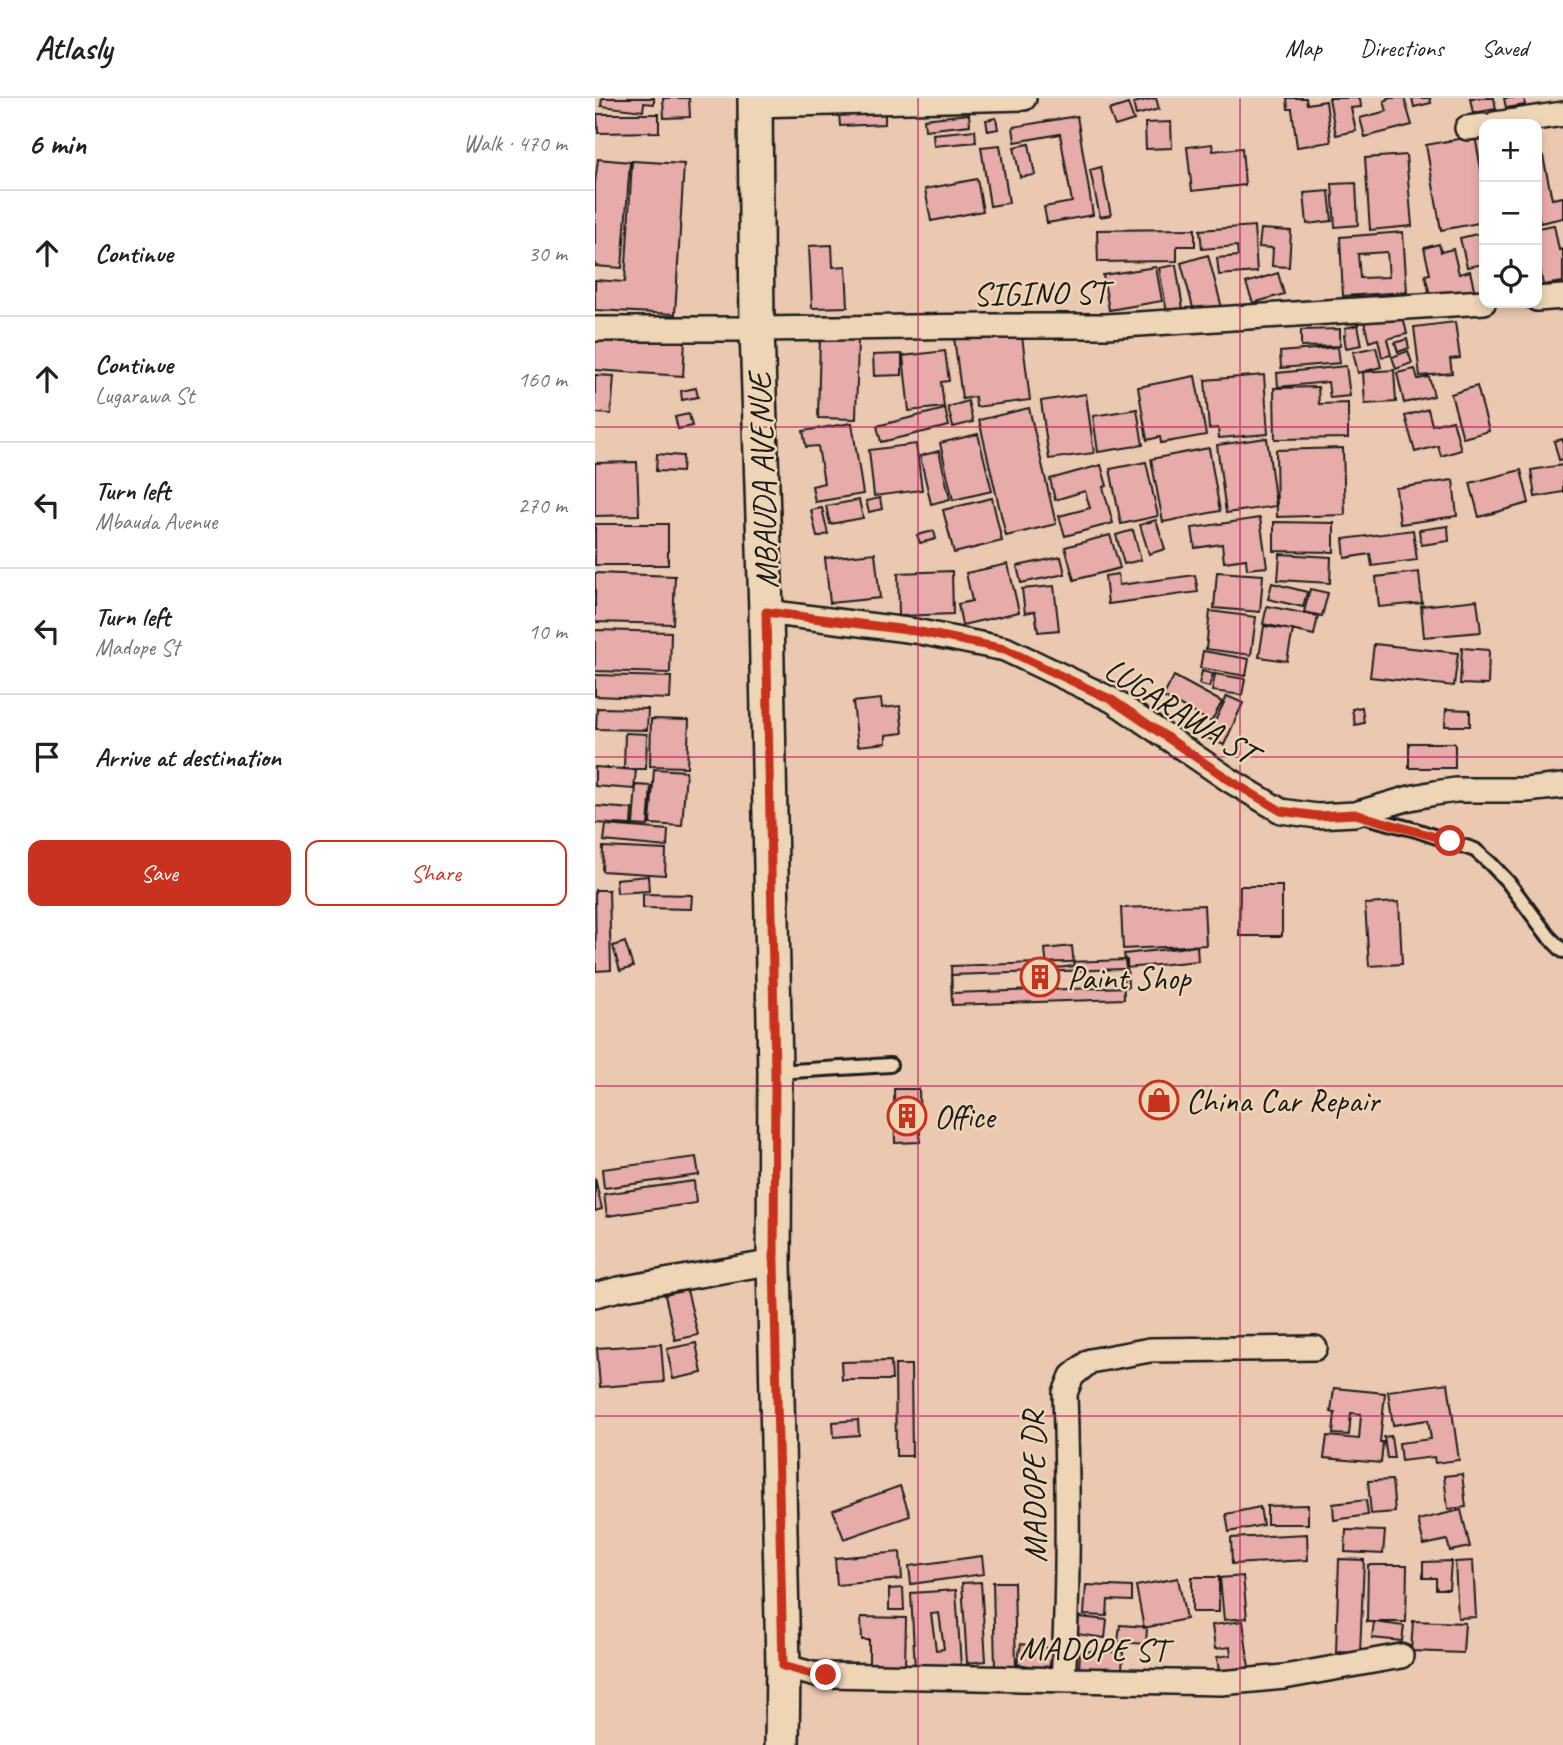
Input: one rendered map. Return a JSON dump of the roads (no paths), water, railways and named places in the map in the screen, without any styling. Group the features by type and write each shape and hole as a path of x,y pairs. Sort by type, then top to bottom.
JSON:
{"street":[{"path":"755,101 1024,98"},
{"name":"MBAUDA AVENUE","path":"755,101 757,329 766,612 775,1073 774,1262 783,1666 782,1745"},
{"path":"1529,119 1563,114"},
{"path":"1542,299 1563,297"},
{"name":"SIGINO ST","path":"595,329 1107,326 1479,302"},
{"name":"LUGARAWA ST","path":"766,612 915,631 1005,649 1112,700 1231,781 1281,811 1317,816 1355,814 1398,801 1456,790 1526,790 1563,786"},
{"path":"595,1295 774,1262"},
{"name":"MADOPE DR","path":"1063,1680 1068,1546 1065,1393 1072,1376 1090,1361 1150,1350 1315,1348"},
{"name":"MADOPE ST","path":"783,1666 826,1675 1220,1684 1284,1677 1401,1656"}],"lane":[{"path":"1355,814 1416,830 1475,850 1491,864 1563,951"},
{"path":"775,1073 890,1066"}],"place":[{"name":"Paint Shop","path":"1040,977"},
{"name":"China Car Repair","path":"1159,1100"},
{"name":"Office","path":"907,1116"}]}
